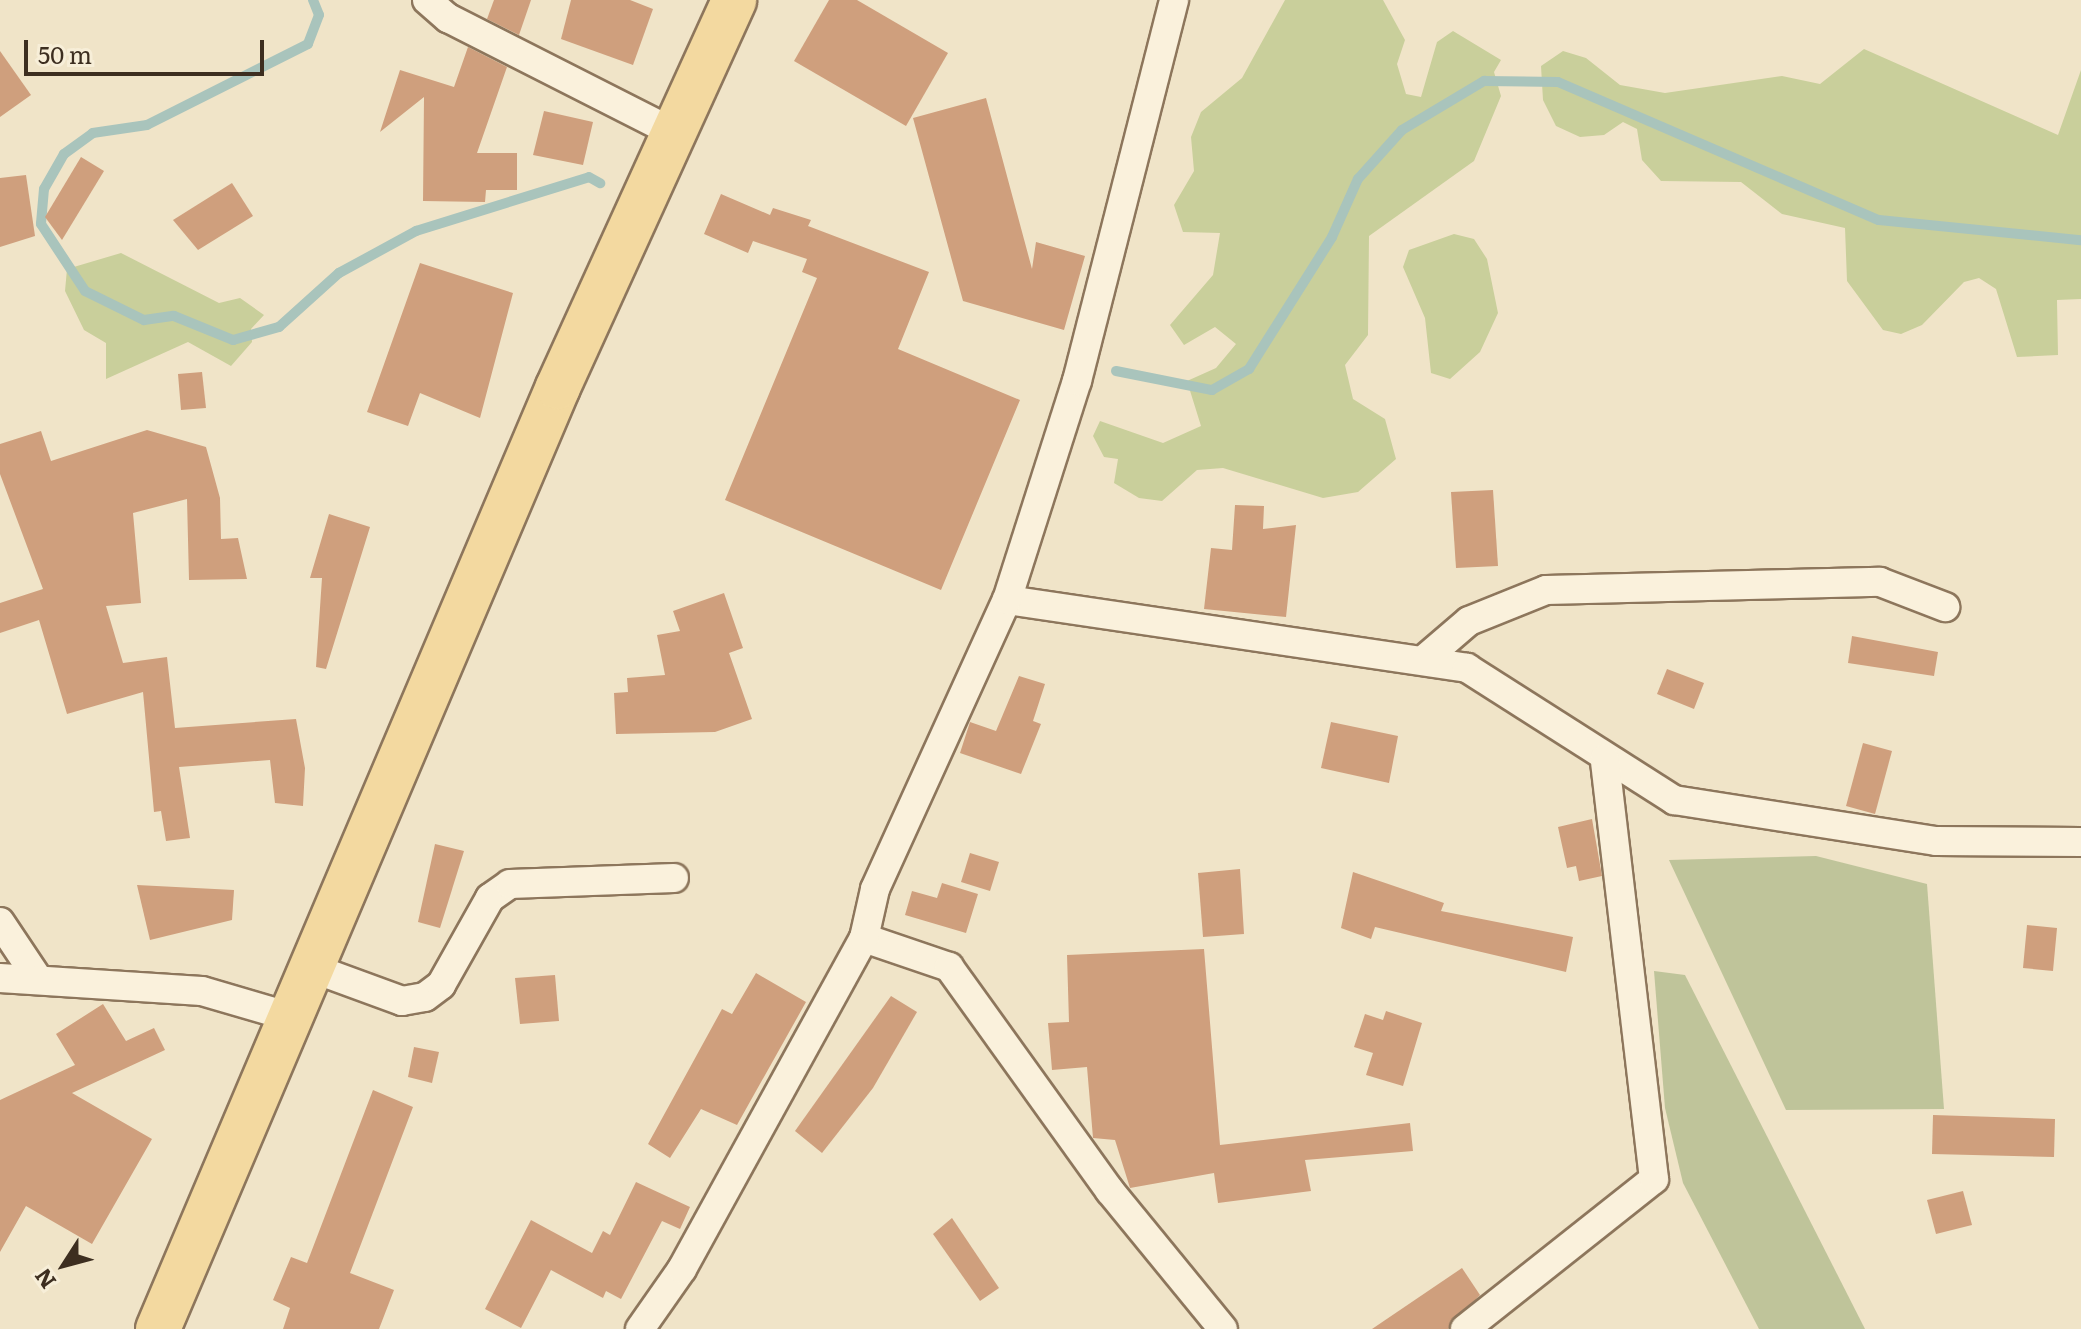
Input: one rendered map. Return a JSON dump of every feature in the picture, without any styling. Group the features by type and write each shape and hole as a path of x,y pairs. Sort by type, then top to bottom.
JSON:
{"main road":[{"path":"158,1329 558,387 734,0"}],"street":[{"path":"427,0 448,18 675,133"},
{"path":"640,1329 682,1269 864,938 875,889 1007,600 1077,381 1174,0"},
{"path":"1427,657 1469,621 1546,590 1880,582 1945,607"},
{"path":"1007,600 1427,657 1467,668 1605,759 1674,800 1738,814 1936,841 2081,842"},
{"path":"1465,1329 1654,1179 1605,759"},
{"path":"312,968 402,1001 425,997 449,972 490,898 510,884 674,878"},
{"path":"0,922 36,976"},
{"path":"864,938 949,967 1110,1191 1223,1329"},
{"path":"0,978 36,976 202,991 291,1017"}],"green space":[{"path":"1285,0 1383,0 1405,40 1397,64 1406,94 1421,97 1437,42 1453,31 1501,60 1494,72 1501,96 1474,161 1369,236 1368,335 1345,365 1353,399 1385,419 1396,459 1358,492 1323,498 1223,468 1197,470 1162,501 1139,498 1114,483 1118,459 1104,457 1093,436 1100,421 1163,443 1201,426 1187,381 1216,368 1236,344 1215,327 1184,345 1170,325 1213,275 1220,233 1183,232 1174,205 1194,171 1191,137 1201,112 1242,78"},
{"path":"1864,49 2058,135 2081,70 2081,299 2057,300 2058,355 2017,357 1996,289 1979,278 1964,282 1922,325 1901,334 1883,330 1847,281 1845,228 1782,214 1741,182 1661,181 1642,160 1637,129 1623,122 1604,135 1580,137 1556,126 1543,100 1541,66 1563,51 1586,58 1620,85 1665,93 1782,76 1820,84"},
{"path":"1454,234 1474,239 1487,259 1498,313 1480,352 1450,379 1431,373 1425,318 1403,267 1409,250"},
{"path":"121,253 219,303 240,298 264,315 251,329 252,342 231,366 188,342 106,379 106,343 84,330 65,291 67,269"},
{"path":"1816,856 1927,884 1944,1109 1786,1110 1669,860"},
{"path":"1654,971 1685,975 1865,1329 1759,1329 1683,1183 1665,1108"}],"building":[{"path":"494,0 531,0 519,35 487,19"},
{"path":"571,0 630,0 653,9 633,65 561,39"},
{"path":"829,0 857,0 948,53 906,126 794,61"},
{"path":"468,47 507,67 477,153 517,153 517,190 486,190 485,202 423,201 424,97 380,132 400,70 454,87"},
{"path":"0,51 31,95 0,117"},
{"path":"986,98 1032,269 1036,242 1085,256 1064,330 963,301 913,118"},
{"path":"544,111 593,122 583,165 533,155"},
{"path":"81,157 104,171 62,240 45,217"},
{"path":"26,175 35,236 0,247 0,178"},
{"path":"232,183 253,216 198,250 173,220"},
{"path":"721,194 770,215 773,208 811,220 808,226 929,272 898,349 1020,400 941,590 725,500 817,278 802,272 807,259 753,241 748,253 704,234"},
{"path":"420,263 513,293 480,418 420,393 408,426 367,412"},
{"path":"202,372 206,408 181,410 178,374"},
{"path":"147,430 206,447 220,498 221,539 238,538 247,579 189,580 187,499 133,513 141,603 106,606 123,663 167,657 175,728 296,719 305,768 303,806 275,803 270,760 179,767 190,838 166,841 161,811 154,812 143,692 67,714 39,620 0,633 0,603 43,589 0,474 0,444 41,431 51,461"},
{"path":"1493,490 1498,566 1456,568 1451,492"},
{"path":"1235,505 1264,506 1263,529 1296,525 1286,617 1204,609 1211,548 1232,550"},
{"path":"329,514 370,527 326,669 316,667 322,578 310,578"},
{"path":"724,593 743,648 729,653 752,719 715,732 616,734 614,693 628,692 627,678 665,675 657,635 680,631 673,611"},
{"path":"1852,636 1938,652 1934,676 1848,663"},
{"path":"1667,669 1704,683 1694,709 1657,694"},
{"path":"1019,676 1045,684 1033,721 1041,724 1021,774 960,753 970,722 996,731"},
{"path":"1331,722 1398,736 1389,783 1321,768"},
{"path":"1863,743 1892,751 1875,814 1846,806"},
{"path":"1592,819 1602,876 1579,881 1576,866 1567,868 1558,827"},
{"path":"435,844 464,851 440,928 418,922"},
{"path":"970,853 999,862 990,891 961,882"},
{"path":"1240,869 1244,934 1203,937 1198,873"},
{"path":"1353,872 1444,903 1441,911 1573,937 1566,972 1375,927 1371,939 1341,928"},
{"path":"942,883 978,894 966,933 905,915 912,891 937,898"},
{"path":"137,885 234,890 232,920 150,940"},
{"path":"2027,925 2057,928 2053,971 2023,968"},
{"path":"1204,949 1220,1145 1410,1123 1413,1151 1305,1160 1311,1191 1218,1203 1214,1173 1130,1188 1115,1140 1093,1138 1087,1067 1052,1070 1048,1023 1069,1022 1067,955"},
{"path":"756,973 806,1002 737,1125 701,1109 670,1158 648,1144 722,1009 732,1014"},
{"path":"555,975 559,1021 520,1024 515,978"},
{"path":"891,996 917,1012 873,1088 822,1153 795,1131"},
{"path":"103,1004 126,1041 154,1028 165,1050 72,1093 152,1139 92,1244 26,1206 0,1252 0,1100 75,1065 56,1034"},
{"path":"1386,1011 1422,1023 1403,1086 1366,1075 1373,1053 1354,1047 1365,1014 1383,1020"},
{"path":"414,1047 439,1052 432,1083 408,1077"},
{"path":"373,1090 413,1107 350,1273 394,1290 379,1329 283,1329 290,1308 273,1300 291,1257 307,1263"},
{"path":"1933,1115 2055,1119 2054,1157 1932,1154"},
{"path":"636,1182 690,1207 680,1229 662,1221 621,1299 606,1291 603,1298 551,1270 521,1328 485,1309 531,1220 592,1253 603,1231 610,1235"},
{"path":"1963,1191 1972,1225 1936,1234 1927,1200"},
{"path":"952,1218 999,1288 980,1301 933,1234"},
{"path":"1462,1268 1480,1295 1448,1329 1372,1329"}],"waterway":[{"path":"313,0 319,15 308,44 147,125 93,133 64,154 44,189 41,224 85,291 144,320 174,316 233,340 279,327 339,273 416,231 589,177 600,183"},
{"path":"1116,371 1212,390 1249,369 1332,237 1358,179 1402,130 1484,81 1558,82 1879,220 2081,240"}]}
